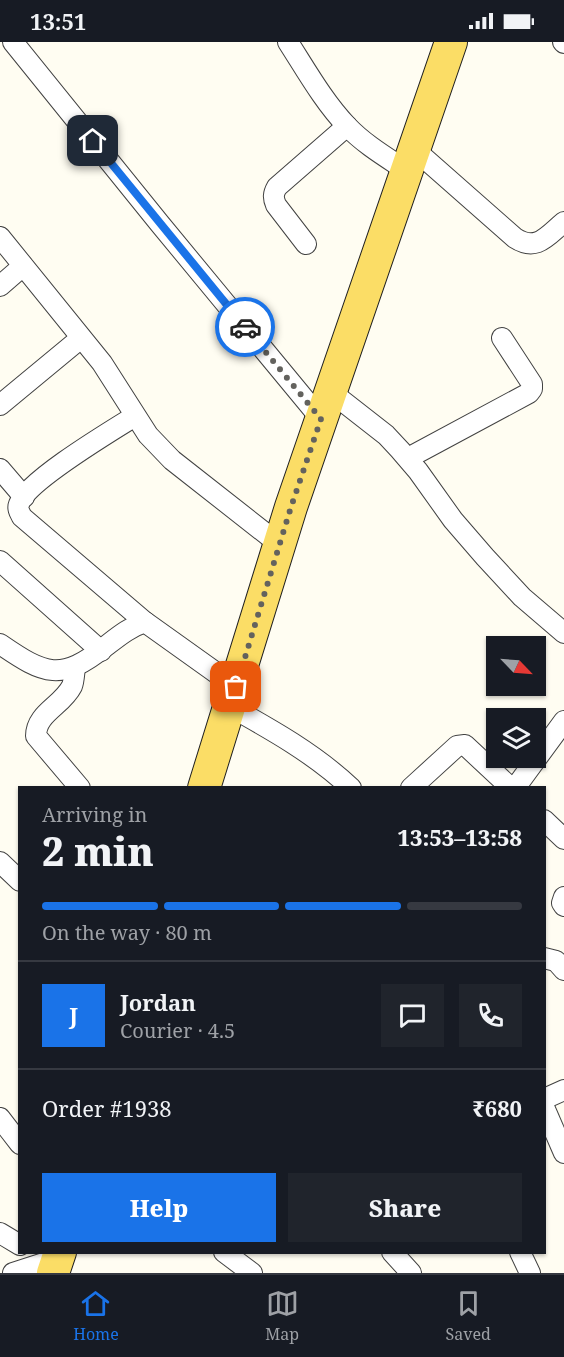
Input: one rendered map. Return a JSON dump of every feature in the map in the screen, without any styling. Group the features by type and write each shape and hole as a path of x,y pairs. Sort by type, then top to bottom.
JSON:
{"main road":[{"path":"205,786 279,544 451,42"}],"street":[{"path":"13,42 160,224 326,406 386,435 408,458 453,520 485,557 522,597 564,633"},
{"path":"288,42 316,86 347,126 376,151 411,160 524,244 532,245 540,242 564,222"},
{"path":"306,244 276,205 274,192 347,126"},
{"path":"0,237 114,380 148,435 172,460 279,544"},
{"path":"0,286 23,266"},
{"path":"0,405 81,338"},
{"path":"408,458 529,393 532,384 501,338"},
{"path":"135,416 70,457 43,478 19,503 18,510 22,517 233,696 334,772 349,786"},
{"path":"0,469 24,497"},
{"path":"0,561 101,651"},
{"path":"0,644 36,667 58,672 75,668 132,626 145,622"},
{"path":"75,668 73,684 66,697 41,718 36,727 36,736 78,786"},
{"path":"516,786 564,721"},
{"path":"413,786 457,746 465,745 509,786"},
{"path":"546,822 564,839"},
{"path":"0,862 18,879"},
{"path":"564,897 562,903 564,906"},
{"path":"546,958 556,961 564,970"},
{"path":"546,1098 564,1090"},
{"path":"546,1111 564,1151"},
{"path":"0,1118 18,1141"},
{"path":"0,1233 18,1244"},
{"path":"227,1254 252,1273"},
{"path":"394,1254 411,1273"},
{"path":"521,1254 530,1273"},
{"path":"13,1273 49,1261"}],"way so far":[{"path":"236,687 291,507 321,419 245,327"}],"route":[{"path":"93,141 245,327"}]}
